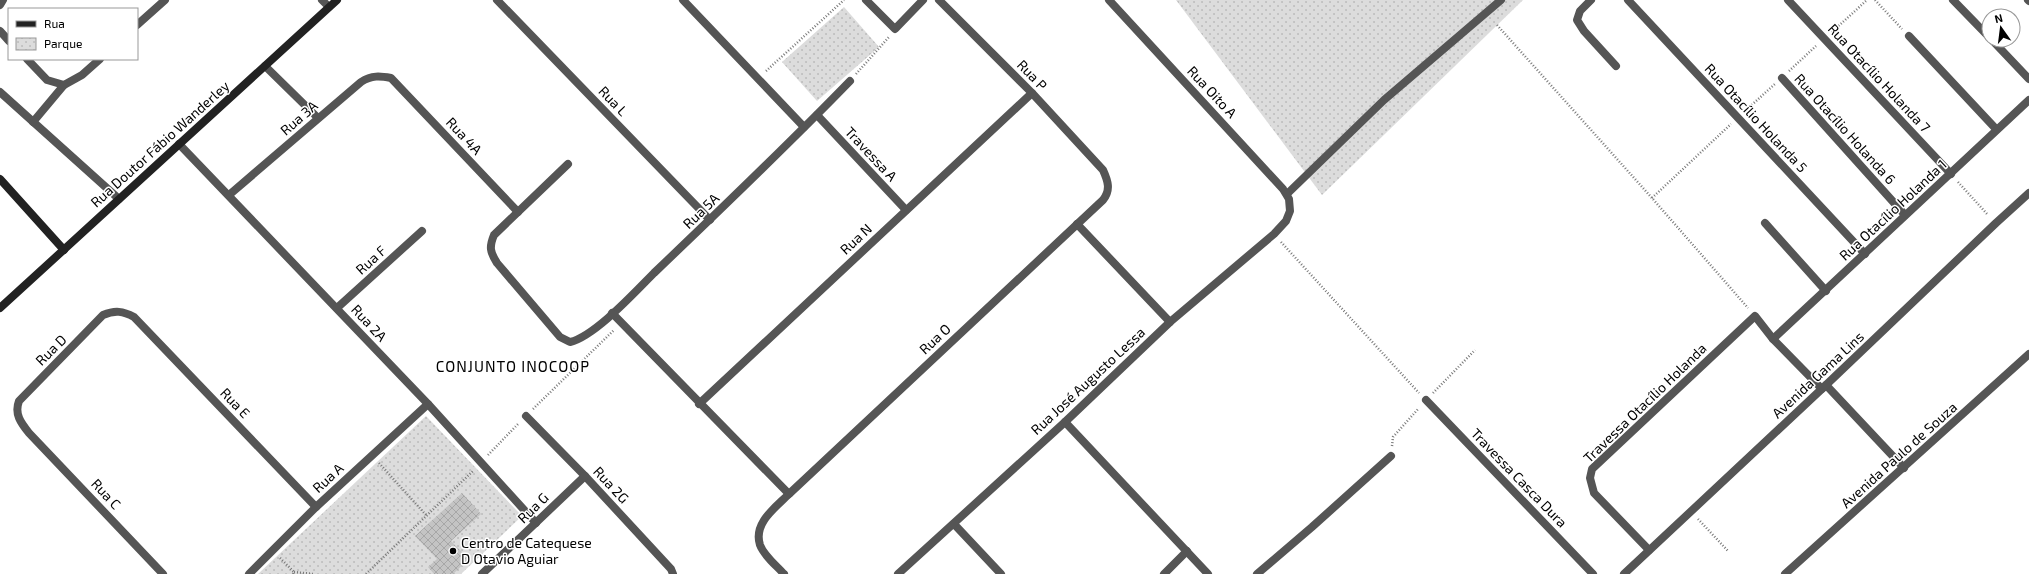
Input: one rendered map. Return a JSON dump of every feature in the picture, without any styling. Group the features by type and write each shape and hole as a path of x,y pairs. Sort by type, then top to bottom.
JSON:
{"street":[{"path":"0,5 3,0"},
{"path":"138,24 165,0"},
{"path":"322,0 329,8"},
{"name":"Rua Doutor Fábio Wanderley","path":"0,308 337,0"},
{"name":"Rua L","path":"497,0 710,220"},
{"path":"683,0 804,127"},
{"path":"866,0 895,29 922,0"},
{"name":"Rua P","path":"939,0 1032,93 1103,170"},
{"name":"Rua Oito A","path":"1109,0 1287,194 1290,205"},
{"path":"1287,194 1384,100 1501,0"},
{"path":"1591,0 1580,11 1577,20 1584,31 1616,66"},
{"name":"Rua Otacílio Holanda 5","path":"1628,0 1865,254"},
{"name":"Rua Otacílio Holanda 7","path":"1788,0 1951,174"},
{"path":"1953,0 1981,29"},
{"path":"0,31 8,39"},
{"path":"1910,36 1996,129"},
{"path":"2000,48 2029,79"},
{"path":"28,60 47,80 64,85"},
{"path":"32,122 64,85 78,77 99,60"},
{"path":"265,66 318,118"},
{"name":"Rua 3A","path":"229,195 368,77 377,75 391,78"},
{"name":"Rua 4A","path":"391,78 518,212"},
{"name":"Rua Otacílio Holanda 6","path":"1782,78 1905,215"},
{"name":"Rua 5A","path":"518,212 494,235 490,246 491,254 497,264 560,337 570,342 576,340 612,313 710,220 850,81"},
{"path":"0,92 119,199"},
{"name":"Rua N","path":"699,404 1032,93"},
{"name":"Rua Otacílio Holanda 1","path":"1773,339 1826,291 1905,215 1951,174 1996,129 2029,100"},
{"name":"Travessa A","path":"817,115 906,210"},
{"name":"Rua 2A","path":"179,144 428,404 536,524"},
{"path":"518,212 568,164"},
{"name":"Rua O","path":"784,574 760,546 760,528 762,520 1103,200 1107,194 1107,180 1103,170"},
{"path":"0,179 64,250"},
{"name":"Avenida Gama Lins","path":"1624,574 1692,512 1996,223 2029,194"},
{"name":"Rua José Augusto Lessa","path":"898,574 1065,422 1170,322 1274,234 1286,221 1290,205"},
{"path":"1765,222 1826,291"},
{"path":"1077,224 1170,322"},
{"name":"Rua F","path":"337,308 422,231"},
{"name":"Rua D","path":"30,433 20,422 17,407 19,401 103,316 118,311 134,317"},
{"path":"612,313 699,404 789,494"},
{"path":"1755,316 1773,339 1824,387 1904,468"},
{"name":"Travessa Otacílio Holanda","path":"1649,550 1594,493 1590,478 1592,470 1755,316"},
{"name":"Rua E","path":"134,317 316,508"},
{"name":"Avenida Paulo de Souza","path":"1785,574 2029,354"},
{"name":"Travessa Casca Dura","path":"1426,400 1593,574"},
{"name":"Rua A","path":"249,574 316,508 428,404"},
{"name":"Rua 2G","path":"526,416 585,476 671,569 673,574"},
{"path":"1065,422 1208,574"},
{"name":"Rua C","path":"30,433 163,574"},
{"path":"1257,574 1391,456"},
{"name":"Rua G","path":"482,574 585,476"},
{"path":"954,524 1001,574"},
{"path":"1164,574 1187,551"}],"path":[{"path":"758,79 844,0"},
{"path":"1824,38 1867,0"},
{"path":"1875,0 1910,36"},
{"path":"1496,26 1652,198 1755,316"},
{"path":"850,81 895,29"},
{"path":"1951,174 1996,223"},
{"path":"1274,234 1426,400"},
{"path":"366,574 481,463 526,416 622,323"},
{"path":"372,455 426,515"},
{"path":"1692,512 1728,551"},
{"path":"273,551 293,573 313,574"}],"green space":[{"path":"1176,0 1523,0 1322,195"},
{"path":"844,7 879,47 817,101 782,62"},
{"path":"426,416 522,516 461,574 258,574"}],"building":[{"path":"462,493 481,514 451,541 469,559 453,574 434,574 428,567 437,559 415,536"}],"place":[{"name":"Centro de Catequese D Otavio Aguiar","path":"453,551"}],"district":[{"name":"CONJUNTO INOCOOP","path":"513,367"}]}
